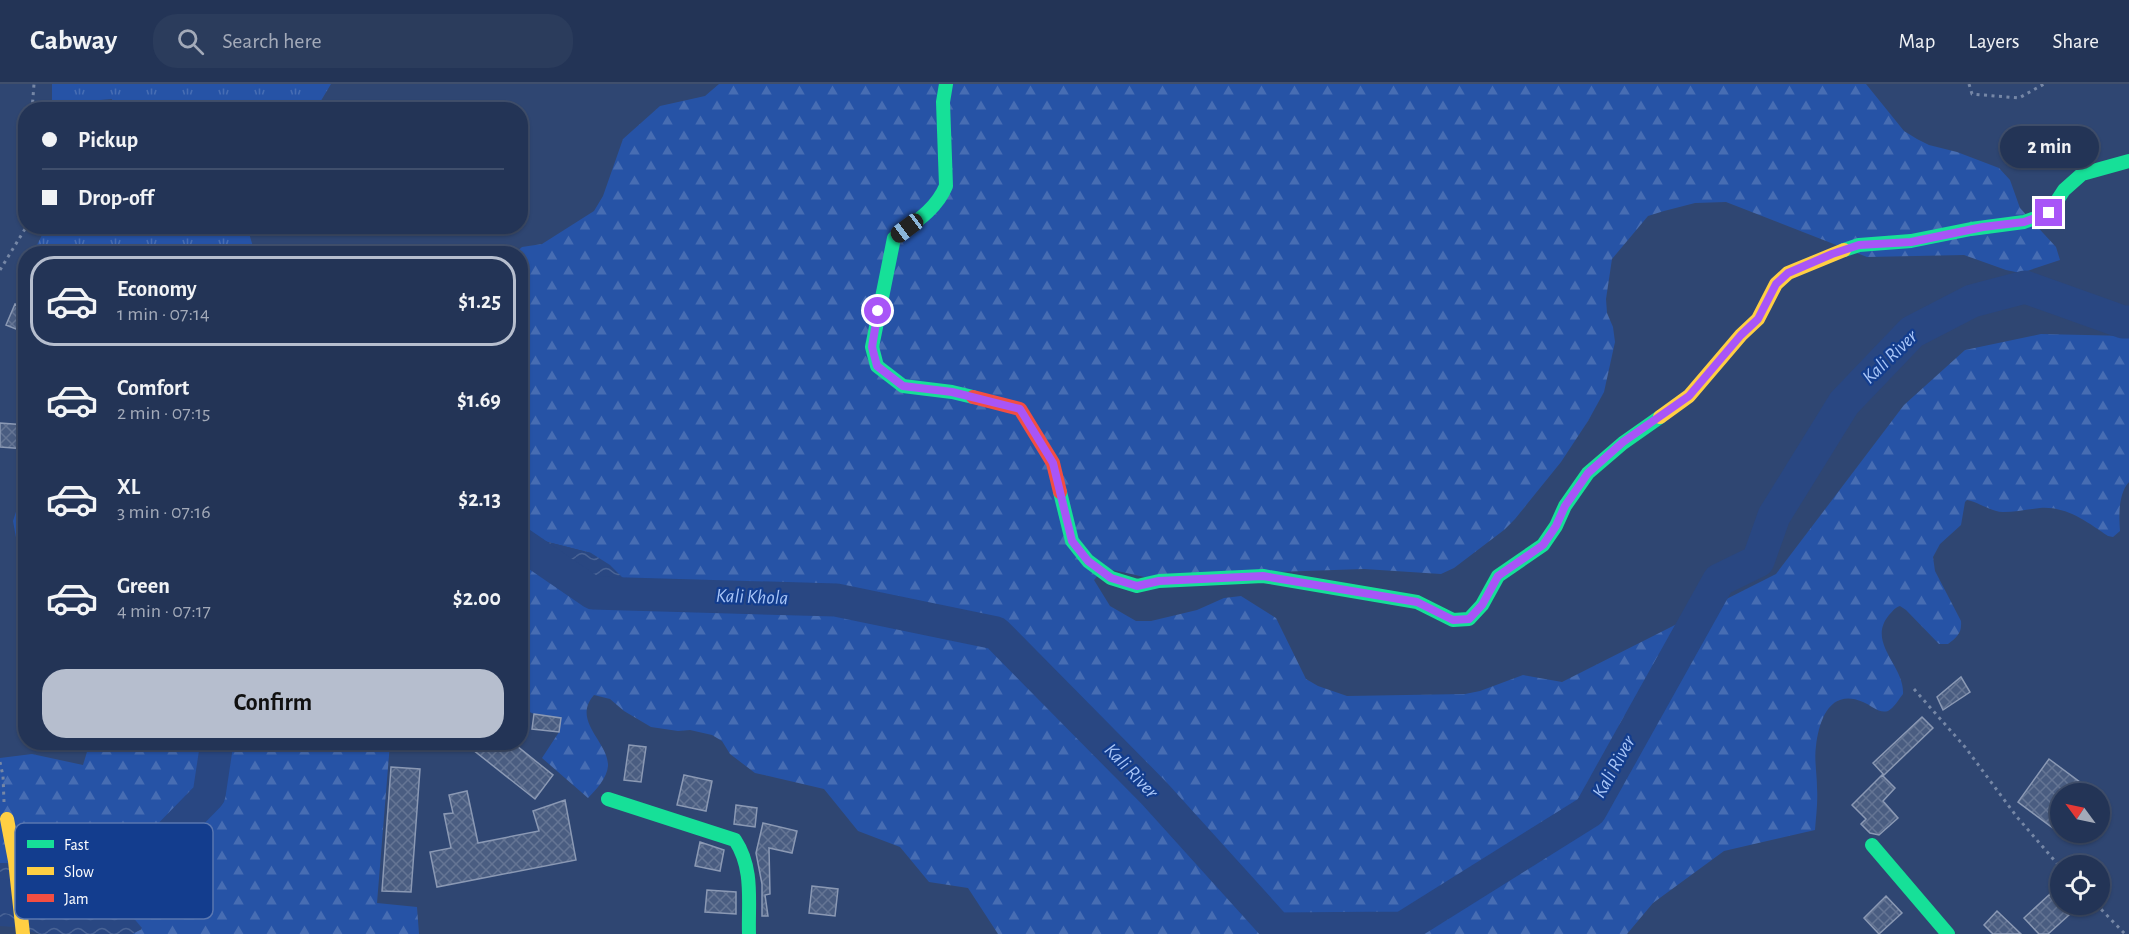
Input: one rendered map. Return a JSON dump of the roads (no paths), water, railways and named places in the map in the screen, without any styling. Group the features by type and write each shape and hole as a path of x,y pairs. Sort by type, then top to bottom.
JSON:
{"street":[{"path":"946,84 943,92 943,141 947,184 938,201 894,238 872,347 877,366 903,386 952,392 1020,409 1053,463 1072,541 1088,561 1111,578 1137,586 1159,581 1263,576 1417,602 1453,620 1469,619 1482,605 1498,576 1543,545 1556,526 1565,506 1588,473 1623,442 1689,396 1741,335 1758,319 1776,284 1788,273 1859,245 1911,242 1996,225 2024,222 2049,213 2064,190 2082,174 2129,161"},
{"path":"608,799 735,840 744,850 749,873 749,934"},
{"path":"7,819 15,861"},
{"path":"1872,845 1948,934"},
{"path":"21,919 23,934"}],"water":[{"path":"528,533 540,540 591,553 610,565 625,580 620,605 598,602 528,562"},
{"path":"0,863 15,864 15,919 134,919 142,928 132,934 40,934 0,926"}],"waterway":[{"name":"Kali River","path":"528,548 593,593 836,600 996,633 1154,793 1277,929 1403,928 1590,811 1719,580 1758,561 1774,516 1844,403 1912,332 1972,301 2025,287 2123,322 2129,322"},
{"name":"Kali Khola","path":"182,823 209,795 216,750"},
{"name":"Kali Khola","path":"0,895 15,899"}]}
